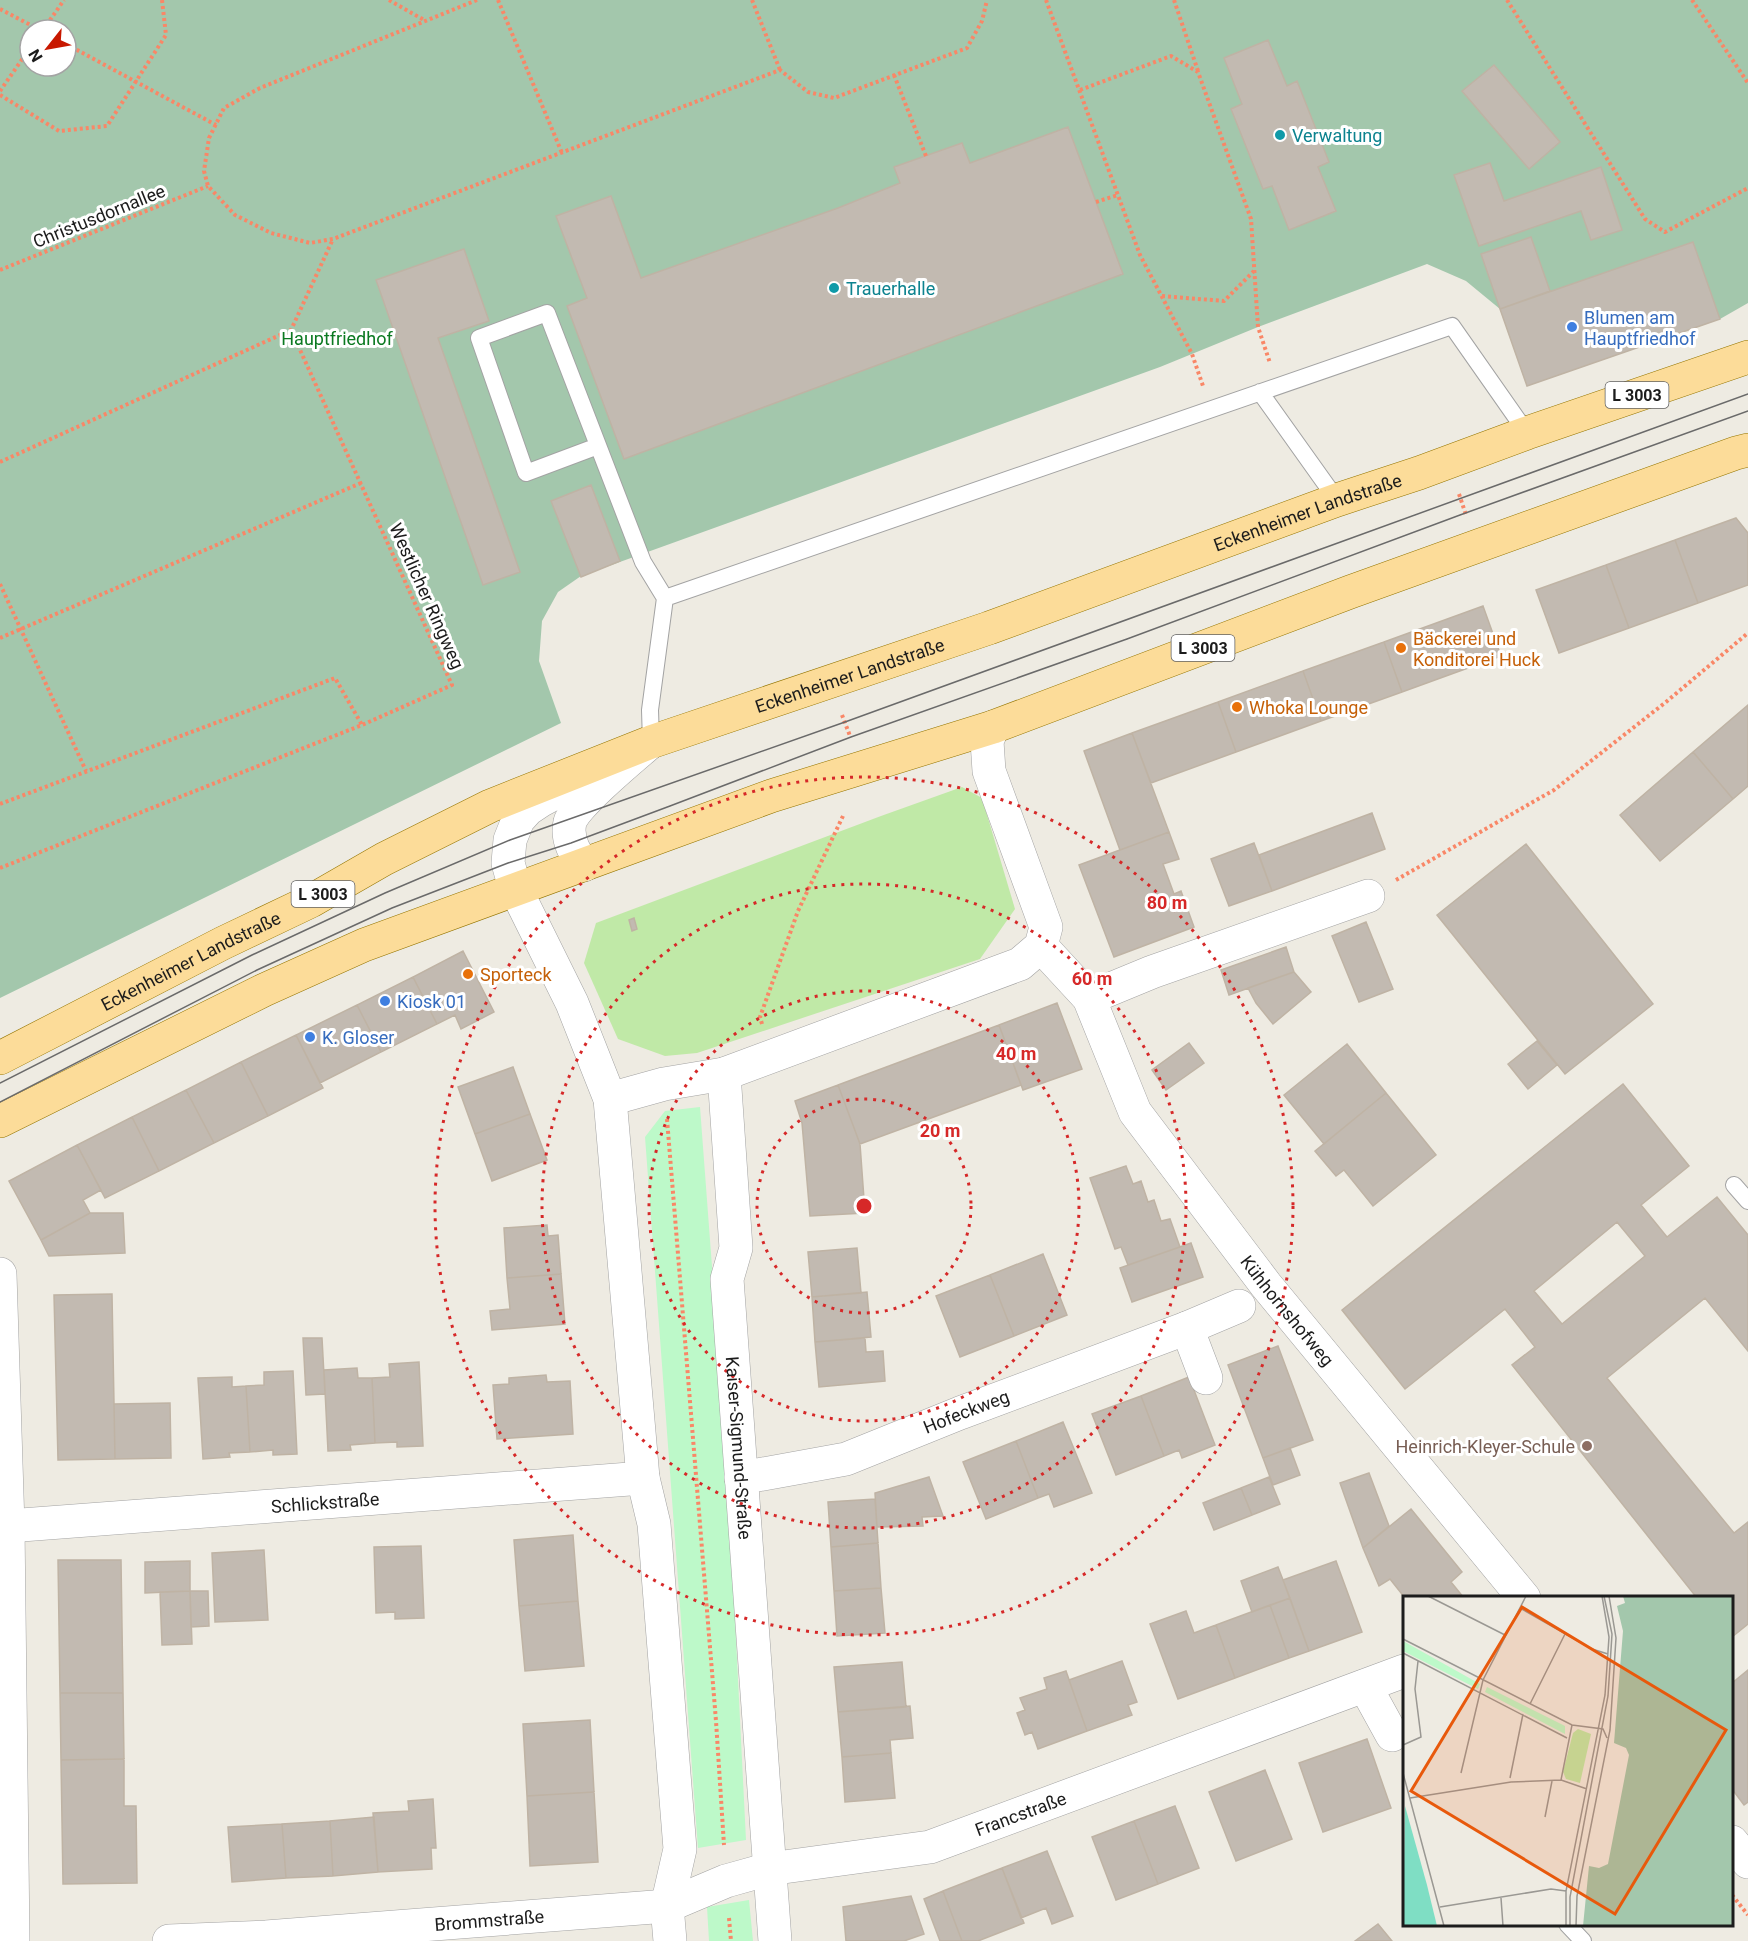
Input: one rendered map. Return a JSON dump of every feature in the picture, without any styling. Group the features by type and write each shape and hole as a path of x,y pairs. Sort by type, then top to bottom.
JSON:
{"main road":[{"name":"Eckenheimer Landstraße","path":"0,1058 311,901 384,859 490,806 989,628 1337,500 1419,473 1527,433 1742,364"},
{"name":"L 3003","path":"0,1121 264,990 364,945 771,796 993,727 1744,447"}],"street":[{"path":"610,1099 664,1084 724,1074 1020,964 1041,946 1046,927 989,771 987,741 993,727"},
{"path":"584,865 570,843 570,820 585,801 640,751"},
{"path":"640,751 574,783 528,809 518,820 510,840 508,863 515,888 572,1003 610,1099 643,1478 654,1524 680,1849 667,1906 670,1941"},
{"path":"1089,998 1152,972 1368,896"},
{"name":"Kühhornshofweg","path":"1041,946 1089,998 1135,1112 1266,1285 1522,1596"},
{"name":"Kaiser-Sigmund-Straße","path":"724,1074 736,1248 727,1279 775,1941"},
{"path":"0,1275 8,1526 13,1941"},
{"name":"Hofeckweg","path":"741,1478 846,1459 1239,1306"},
{"path":"1187,1328 1206,1378"},
{"name":"Schlickstraße","path":"8,1526 643,1478"},
{"name":"Francstraße","path":"667,1906 726,1881 769,1869 930,1847 1403,1671"},
{"path":"1365,1686 1392,1735"},
{"path":"1733,1844 1748,1862"},
{"name":"Brommstraße","path":"169,1941 267,1939 667,1906"}],"lane":[{"path":"598,446 526,473 479,338 547,313 643,562 665,598 650,710 640,751"},
{"path":"665,598 1452,326 1527,433"},
{"path":"1260,392 1337,500"},
{"path":"1734,1185 1748,1201"},
{"path":"1569,1926 1583,1941"}],"path":[{"path":"50,18 64,0"},
{"path":"0,95 59,131 107,126 166,35 162,0"},
{"path":"389,0 425,21"},
{"path":"477,0 260,88 224,108 209,138 204,171 207,186 235,215 271,233 310,243 333,239 780,70"},
{"path":"498,0 562,153"},
{"path":"752,0 780,70 808,92 834,98 967,48 982,21 987,0"},
{"path":"1046,0 1140,255 1192,354"},
{"path":"1174,0 1251,219 1258,327 1278,386"},
{"path":"1508,0 1645,219 1665,232 1748,188"},
{"path":"1692,0 1748,83"},
{"path":"0,9 18,18"},
{"path":"78,51 216,125"},
{"path":"1080,90 1171,56 1198,72"},
{"path":"0,91 18,65"},
{"path":"894,75 926,156"},
{"name":"Christusdornallee","path":"0,270 207,186"},
{"path":"1096,202 1118,195"},
{"path":"0,462 291,330 333,239"},
{"path":"1162,296 1224,302 1254,270"},
{"name":"Westlicher Ringweg","path":"0,868 362,725 452,685 291,330"},
{"path":"0,638 361,483"},
{"path":"0,584 86,771"},
{"path":"1368,896 1554,790 1666,702 1748,633"},
{"path":"0,804 335,678 362,725"},
{"path":"840,709 858,754 871,749 876,764"},
{"path":"771,1057 760,1017 798,912 843,816"},
{"path":"664,1084 714,1698 731,1941"},
{"path":"1733,1897 1748,1915"}],"green space":[{"name":"Hauptfriedhof","path":"0,0 1748,0 1748,303 1720,319 1527,386 1500,309 1466,281 1427,264 1258,327 1160,367 581,576 558,592 542,621 539,661 561,723 0,998"},
{"path":"962,787 982,798 1015,909 980,959 697,1053 665,1056 618,1039 584,963 596,923"},
{"path":"700,1107 728,1479 746,1840 698,1848 645,1137 665,1111"},
{"path":"749,1900 753,1941 709,1941 707,1907"}],"building":[{"name":"Verwaltung","path":"1268,40 1287,86 1297,81 1329,162 1318,167 1336,211 1289,230 1272,186 1263,189 1231,109 1242,104 1224,58"},
{"path":"1494,65 1560,142 1529,169 1462,91"},
{"name":"Trauerhalle","path":"1068,127 1123,274 624,459 567,306 587,298 556,216 611,196 641,278 838,208 900,183 894,167 962,143 970,163"},
{"path":"1490,163 1504,201 1601,167 1622,230 1591,240 1581,211 1479,246 1454,175"},
{"path":"1531,237 1550,291 1500,309 1481,254"},
{"path":"1693,242 1720,319 1527,386 1500,309"},
{"path":"464,249 489,321 438,338 520,572 483,585 376,280"},
{"path":"591,485 620,561 581,577 551,501"},
{"path":"1736,518 1748,533 1748,585 1698,603 1675,540"},
{"path":"1675,540 1698,603 1629,628 1606,565"},
{"path":"1606,565 1629,628 1559,653 1536,590"},
{"path":"1483,606 1501,656 1402,692 1384,642"},
{"path":"1384,642 1402,692 1321,721 1303,671"},
{"path":"1303,671 1321,721 1236,752 1218,702"},
{"path":"1218,702 1236,752 1151,783 1132,733"},
{"path":"1748,705 1748,786 1733,799 1693,752"},
{"path":"1132,733 1169,832 1120,850 1084,751"},
{"path":"1693,752 1733,799 1660,861 1620,815"},
{"path":"1372,813 1385,849 1272,891 1259,855"},
{"path":"1169,832 1179,859 1163,864 1174,894 1181,891 1194,927 1114,957 1079,865"},
{"path":"1254,843 1272,891 1229,906 1211,859"},
{"path":"1526,844 1653,1004 1565,1074 1437,915"},
{"path":"634,918 637,929 632,931 629,920"},
{"path":"1366,922 1393,989 1359,1002 1332,936"},
{"path":"1286,947 1294,972 1229,995 1221,970"},
{"path":"463,951 494,1012 461,1029 455,1015 437,1024 413,977"},
{"path":"1294,972 1311,992 1273,1024 1256,1003 1248,988"},
{"path":"413,977 437,1024 381,1052 357,1005"},
{"path":"1057,1003 1082,1069 1023,1090 999,1025"},
{"path":"357,1005 381,1052 320,1083 296,1035"},
{"path":"999,1025 1021,1085 860,1144 838,1085"},
{"path":"296,1035 323,1088 268,1116 241,1062"},
{"path":"1537,1041 1557,1065 1528,1089 1508,1064"},
{"path":"1189,1043 1204,1063 1166,1090 1152,1070"},
{"path":"1347,1044 1386,1093 1324,1144 1284,1095"},
{"path":"241,1062 268,1116 214,1143 186,1090"},
{"path":"513,1067 530,1114 475,1134 458,1087"},
{"path":"1623,1084 1689,1166 1641,1205 1667,1237 1717,1197 1748,1235 1748,1351 1705,1298 1607,1378 1734,1533 1748,1522 1748,1624 1733,1636 1733,1596 1695,1596 1512,1365 1535,1347 1505,1309 1405,1389 1342,1310","holes":["1617,1222 1645,1256 1562,1324 1534,1291"]},
{"path":"838,1085 860,1144 865,1213 810,1216 802,1123 795,1101"},
{"path":"186,1090 214,1143 159,1171 132,1117"},
{"path":"1386,1093 1436,1155 1373,1206 1344,1170 1336,1176 1315,1151"},
{"path":"530,1114 547,1160 492,1181 475,1134"},
{"path":"132,1117 159,1171 105,1198 77,1145"},
{"path":"77,1145 101,1190 83,1200 90,1213 41,1240 9,1181"},
{"path":"1126,1166 1133,1184 1141,1181 1148,1202 1154,1200 1161,1221 1170,1219 1180,1247 1128,1265 1121,1247 1115,1249 1090,1178"},
{"path":"90,1213 123,1213 125,1253 49,1256 41,1240"},
{"path":"547,1225 548,1236 558,1235 561,1274 507,1278 504,1228"},
{"path":"1191,1243 1203,1277 1132,1302 1120,1268"},
{"path":"857,1248 861,1293 812,1297 808,1252"},
{"path":"1043,1254 1067,1315 1014,1336 990,1275"},
{"path":"561,1274 565,1324 492,1330 490,1311 510,1309 507,1278"},
{"path":"990,1275 1014,1336 960,1357 936,1296"},
{"path":"867,1292 871,1337 815,1342 812,1297"},
{"path":"112,1294 115,1459 58,1460 54,1295"},
{"path":"303,1338 322,1338 325,1394 306,1395"},
{"path":"865,1338 866,1352 883,1351 885,1381 819,1387 815,1342"},
{"path":"1278,1346 1313,1440 1263,1458 1228,1365"},
{"path":"419,1362 423,1446 397,1447 397,1442 375,1443 372,1378 390,1377 389,1364"},
{"path":"357,1368 358,1378 372,1378 375,1443 350,1445 351,1450 328,1451 324,1370"},
{"path":"293,1371 297,1454 273,1455 273,1450 250,1452 246,1386 264,1385 264,1372"},
{"path":"546,1375 547,1382 570,1381 573,1434 497,1439 493,1385 509,1384 509,1378"},
{"path":"232,1377 232,1387 246,1386 250,1452 229,1453 230,1457 203,1459 198,1378"},
{"path":"1189,1377 1215,1445 1182,1458 1179,1450 1164,1456 1141,1396"},
{"path":"1141,1396 1164,1456 1116,1475 1092,1414"},
{"path":"170,1403 171,1458 115,1459 114,1404"},
{"path":"1063,1422 1092,1493 1054,1507 1049,1494 1038,1498 1016,1441"},
{"path":"1016,1441 1038,1498 986,1519 963,1462"},
{"path":"1290,1448 1300,1475 1273,1485 1263,1458"},
{"path":"1369,1473 1389,1526 1363,1548 1340,1483"},
{"path":"929,1477 943,1516 922,1517 923,1526 877,1527 875,1493"},
{"path":"1269,1477 1280,1504 1252,1515 1241,1488"},
{"path":"1241,1488 1252,1515 1214,1530 1203,1503"},
{"path":"875,1499 878,1543 831,1547 828,1502"},
{"path":"1411,1509 1462,1572 1451,1582 1462,1596 1403,1596 1390,1579 1379,1586 1363,1548"},
{"path":"573,1535 578,1601 519,1606 514,1540"},
{"path":"878,1543 881,1588 834,1591 831,1547"},
{"path":"421,1546 424,1618 395,1619 395,1612 376,1613 374,1547"},
{"path":"264,1550 268,1620 215,1622 212,1553"},
{"path":"58,1560 121,1560 123,1693 60,1693"},
{"path":"190,1561 190,1591 145,1593 145,1562"},
{"path":"1336,1561 1362,1632 1309,1651 1283,1580"},
{"path":"1278,1567 1290,1598 1252,1612 1241,1581"},
{"path":"881,1588 885,1633 837,1636 834,1591"},
{"path":"190,1591 208,1591 209,1626 191,1627"},
{"path":"190,1591 192,1644 162,1645 160,1592"},
{"path":"1290,1598 1309,1651 1289,1658 1270,1605"},
{"path":"578,1601 584,1666 525,1671 519,1606"},
{"path":"1270,1605 1289,1658 1235,1678 1216,1625"},
{"path":"1186,1611 1194,1633 1216,1625 1235,1678 1178,1699 1150,1624"},
{"path":"1122,1661 1137,1702 1128,1705 1132,1715 1087,1731 1069,1680"},
{"path":"902,1662 906,1707 838,1712 834,1667"},
{"path":"1748,1670 1748,1802 1744,1805 1733,1790 1733,1682"},
{"path":"1066,1671 1087,1731 1038,1749 1032,1732 1025,1735 1017,1713 1025,1710 1020,1698 1047,1689 1044,1678"},
{"path":"60,1693 123,1693 124,1759 61,1760"},
{"path":"910,1706 913,1738 890,1740 891,1753 842,1757 838,1712"},
{"path":"590,1720 594,1792 527,1796 523,1724"},
{"path":"1367,1739 1391,1808 1323,1832 1299,1763"},
{"path":"891,1753 895,1798 845,1802 842,1757"},
{"path":"124,1759 124,1806 136,1806 137,1883 63,1884 61,1760"},
{"path":"1265,1770 1292,1839 1236,1861 1209,1792"},
{"path":"594,1792 598,1862 530,1866 527,1796"},
{"path":"433,1799 436,1848 431,1848 432,1869 378,1872 373,1813 409,1811 408,1801"},
{"path":"1175,1806 1199,1868 1158,1884 1134,1821"},
{"path":"374,1817 378,1872 333,1876 330,1821"},
{"path":"330,1821 333,1876 286,1878 282,1824"},
{"path":"1134,1821 1158,1884 1116,1900 1092,1837"},
{"path":"282,1824 286,1878 232,1882 228,1827"},
{"path":"1047,1851 1073,1916 1052,1924 1046,1908 1021,1918 1002,1868"},
{"path":"1002,1868 1024,1923 978,1941 962,1941 943,1891"},
{"path":"943,1891 962,1941 940,1941 924,1899"},
{"path":"911,1896 924,1934 904,1941 846,1941 843,1907"},
{"path":"1378,1924 1392,1941 1355,1941"}],"tram line":[{"path":"0,1083 252,955 385,893 510,840 845,722 1748,394"},
{"path":"0,1102 257,970 392,908 851,737 1127,639 1748,411"}],"place":[{"name":"Verwaltung","path":"1280,135"},
{"name":"Trauerhalle","path":"834,288"},
{"name":"Blumen am Hauptfriedhof","path":"1572,327"},
{"name":"Bäckerei und Konditorei Huck","path":"1401,648"},
{"name":"Whoka Lounge","path":"1237,707"},
{"name":"Sporteck","path":"468,974"},
{"name":"Kiosk 01","path":"385,1001"},
{"name":"K. Gloser","path":"310,1037"},
{"name":"Heinrich-Kleyer-Schule","path":"1587,1446"}]}
